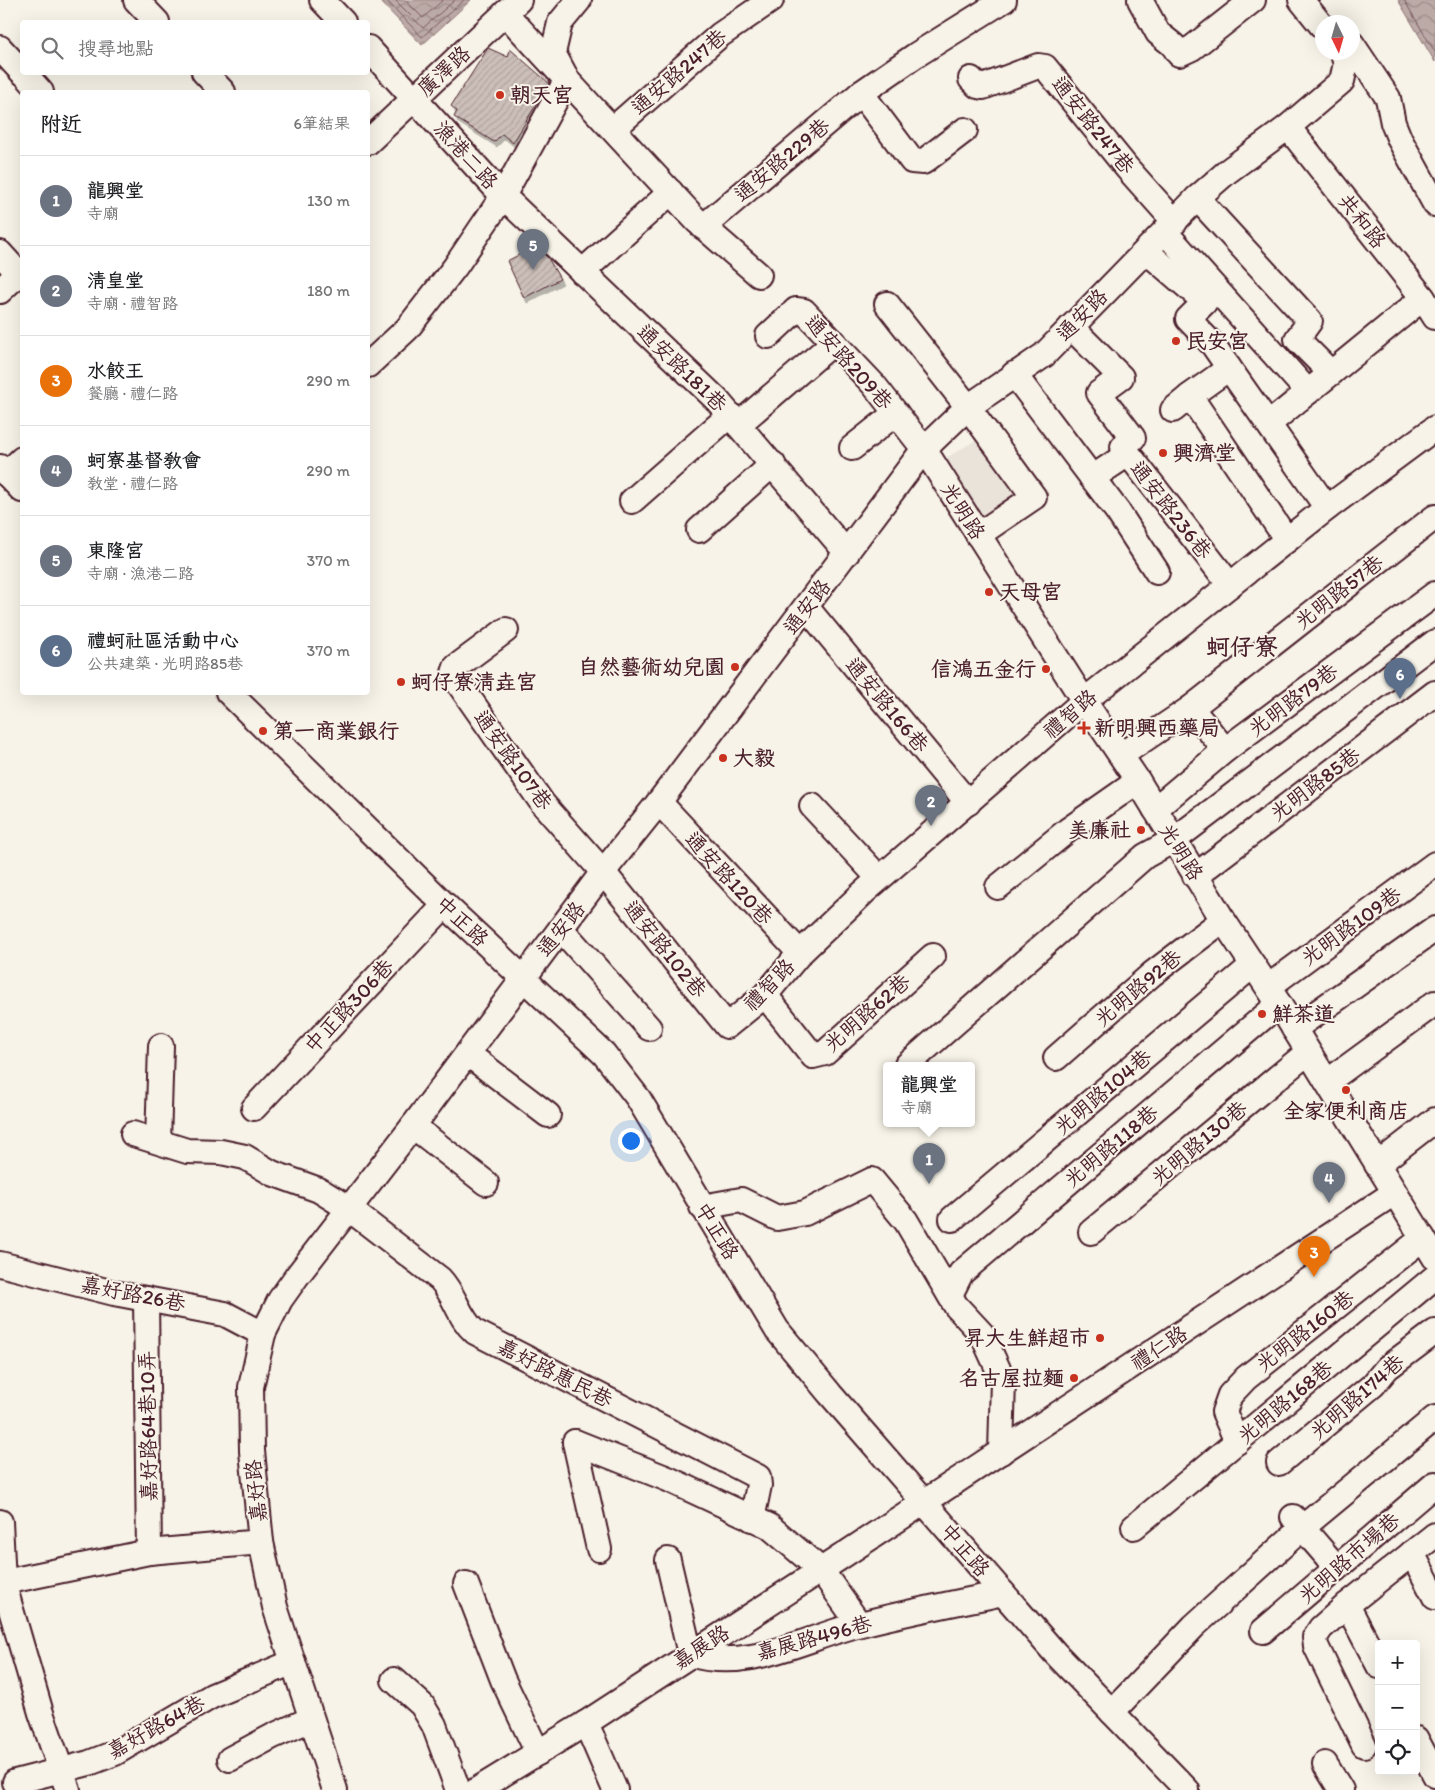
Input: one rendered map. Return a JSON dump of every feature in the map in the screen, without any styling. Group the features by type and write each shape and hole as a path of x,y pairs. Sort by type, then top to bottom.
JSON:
{"street":[{"path":"136,0 155,20"},
{"path":"322,0 341,20"},
{"path":"567,79 553,53 560,23 580,0"},
{"name":"通安路247巷","path":"613,129 720,35 771,0"},
{"path":"965,130 923,162 917,163 912,161 862,93 1004,0"},
{"path":"1140,0 1158,33 1179,54 1192,48 1253,0"},
{"path":"1301,0 1315,17"},
{"path":"1322,0 1333,15"},
{"path":"512,7 567,79 671,192 703,226 759,275"},
{"name":"廣澤路","path":"370,140 512,7"},
{"path":"0,48 20,69"},
{"name":"漁港二路","path":"370,50 503,196"},
{"path":"1345,60 1358,74 1388,98 1393,123 1400,140 1435,204"},
{"path":"1355,60 1358,74"},
{"name":"通安路247巷","path":"971,79 978,86 983,87 1038,66 1045,67 1127,168 1170,228"},
{"name":"通安路","path":"348,1208 468,1054 523,977 562,930 924,449 968,407 1044,355 1170,228 1197,198 1228,171 1358,74"},
{"path":"26,75 39,90"},
{"path":"370,363 407,329 455,267 503,196 567,79"},
{"name":"通安路229巷","path":"703,226 862,93"},
{"name":"共和路","path":"1288,127 1429,307"},
{"path":"582,272 671,192"},
{"name":"通安路181巷","path":"503,196 734,420 847,552"},
{"path":"1197,198 1310,321 1298,339 1331,373"},
{"path":"1170,228 1308,392"},
{"path":"1146,251 1205,302 1188,319 1213,345 1270,423 1328,508"},
{"path":"0,253 20,271"},
{"path":"0,292 20,273"},
{"path":"887,304 968,407 1034,497 978,535"},
{"path":"1270,423 1331,373 1429,307"},
{"name":"通安路209巷","path":"768,336 796,310 800,310 834,342 896,413 924,449"},
{"name":"通安路236巷","path":"1071,327 1121,377 1100,393 1133,438 1123,447 1230,585"},
{"path":"632,501 834,342"},
{"path":"1229,368 1181,403 1287,540"},
{"path":"1014,374 1118,512 1157,572"},
{"path":"852,448 896,413"},
{"name":"禮智路","path":"727,1026 765,995 800,953 879,878 1084,701 1328,508 1435,428"},
{"name":"光明路","path":"924,449 1084,701 1138,781 1429,1248"},
{"path":"1092,478 1128,454"},
{"path":"699,530 773,464"},
{"name":"光明路57巷","path":"1121,755 1191,708 1435,517"},
{"name":"光明路79巷","path":"1154,809 1226,750 1435,594"},
{"name":"通安路166巷","path":"806,608 968,803"},
{"name":"通安路107巷","path":"506,630 456,667 454,674 543,804 604,872"},
{"name":"光明路79巷","path":"910,1062 1145,856 1174,840 1435,642"},
{"name":"光明路85巷","path":"1196,876 1435,693"},
{"name":"中正路","path":"231,695 445,905 604,1054 638,1098 702,1207 778,1330 830,1394 1055,1653 1187,1790"},
{"path":"1191,708 1226,750"},
{"path":"998,888 1068,830 1138,781"},
{"name":"通安路120巷","path":"659,802 800,953"},
{"path":"812,806 879,878"},
{"name":"光明路109巷","path":"1273,996 1435,864"},
{"name":"通安路102巷","path":"604,872 727,1026"},
{"name":"中正路306巷","path":"254,1108 445,905"},
{"name":"光明路92巷","path":"1056,1058 1152,974 1223,920"},
{"path":"1294,1029 1435,929"},
{"path":"562,930 648,1028"},
{"name":"光明路62巷","path":"765,995 813,1056 825,1054 933,956"},
{"name":"光明路104巷","path":"952,1218 1253,965"},
{"name":"光明路118巷","path":"950,1295 961,1273 1273,996"},
{"path":"1327,1082 1435,1003"},
{"path":"158,1141 161,1046"},
{"name":"光明路130巷","path":"1091,1232 1307,1053"},
{"path":"468,1054 548,1115"},
{"path":"1377,1165 1435,1120"},
{"path":"413,1126 486,1183"},
{"path":"133,1134 187,1151 221,1152 245,1157 272,1173 319,1190 348,1208"},
{"path":"702,1207 741,1200 777,1218 805,1213 872,1180 906,1221 956,1306 982,1334 1001,1372 1003,1380 1001,1452"},
{"name":"禮仁路","path":"923,1502 1394,1193"},
{"name":"嘉好路","path":"335,1790 275,1607 261,1542 252,1451 251,1387 263,1334 280,1300 348,1208"},
{"name":"嘉好路惠民巷","path":"348,1208 440,1279 452,1291 466,1324 475,1332 758,1476 759,1485 752,1519"},
{"name":"光明路160巷","path":"1237,1442 1224,1412 1230,1395 1246,1378 1429,1248"},
{"name":"嘉好路26巷","path":"0,1264 114,1294 225,1314 263,1334"},
{"name":"光明路168巷","path":"1134,1527 1435,1277"},
{"name":"嘉好路64巷10弄","path":"146,1299 149,1552"},
{"name":"光明路174巷","path":"1279,1463 1373,1385 1387,1368 1435,1332"},
{"path":"1112,1712 1194,1626 1297,1523 1435,1418"},
{"path":"599,1549 575,1442 668,1479 769,1526 821,1570 859,1624"},
{"name":"光明路市場巷","path":"1263,1631 1435,1484"},
{"name":"嘉展路","path":"477,1790 586,1723 923,1502"},
{"path":"0,1522 1,1583 65,1779"},
{"path":"1297,1523 1337,1568"},
{"path":"1364,1745 1316,1646 1315,1637 1321,1628 1347,1605 1435,1535"},
{"path":"1,1583 149,1552 261,1542"},
{"path":"1412,1554 1435,1597"},
{"path":"668,1560 690,1654"},
{"path":"466,1584 503,1680 538,1753"},
{"name":"嘉展路496巷","path":"690,1654 708,1660 785,1650 859,1624 1003,1593"},
{"path":"1347,1605 1375,1658"},
{"name":"嘉好路64巷","path":"15,1782 65,1779 89,1763 115,1753 212,1696 293,1662"},
{"path":"394,1680 422,1705 434,1725 458,1790"},
{"path":"230,1759 273,1736 311,1719"},
{"path":"586,1723 614,1790"},
{"path":"1420,1747 1435,1775"},
{"path":"1326,1764 1340,1790"}],"shaded area":[{"path":"981,437 1021,500 982,525 941,461"}],"water":[{"path":"379,0 471,0 422,45"},
{"path":"1398,0 1435,0 1435,62"}],"building":[{"name":"朝天宮","path":"488,48 508,57 510,49 549,83 513,143 502,134 494,142 454,117 457,111 451,106"},
{"path":"536,246 548,258 560,279 524,298 507,261"}],"place":[{"name":"朝天宮","path":"500,95"},
{"name":"東隆宮","path":"533,270"},
{"name":"民安宮","path":"1176,341"},
{"name":"興濟堂","path":"1163,453"},
{"name":"天母宮","path":"989,592"},
{"name":"自然藝術幼兒園","path":"735,667"},
{"name":"信鴻五金行","path":"1046,669"},
{"name":"蚵仔寮清垚宮","path":"401,682"},
{"name":"禮蚵社區活動中心","path":"1400,699"},
{"name":"新明興西藥局","path":"1084,728"},
{"name":"第一商業銀行","path":"263,731"},
{"name":"大毅","path":"723,758"},
{"name":"清皇堂","path":"931,826"},
{"name":"美廉社","path":"1141,830"},
{"name":"鮮茶道","path":"1262,1014"},
{"name":"全家便利商店","path":"1346,1090"},
{"name":"龍興堂","path":"929,1184"},
{"name":"蚵寮基督教會","path":"1329,1203"},
{"name":"水餃王","path":"1314,1277"},
{"name":"昇大生鮮超市","path":"1100,1338"},
{"name":"名古屋拉麵","path":"1074,1378"}],"district":[{"name":"蚵仔寮","path":"1242,647"}]}
